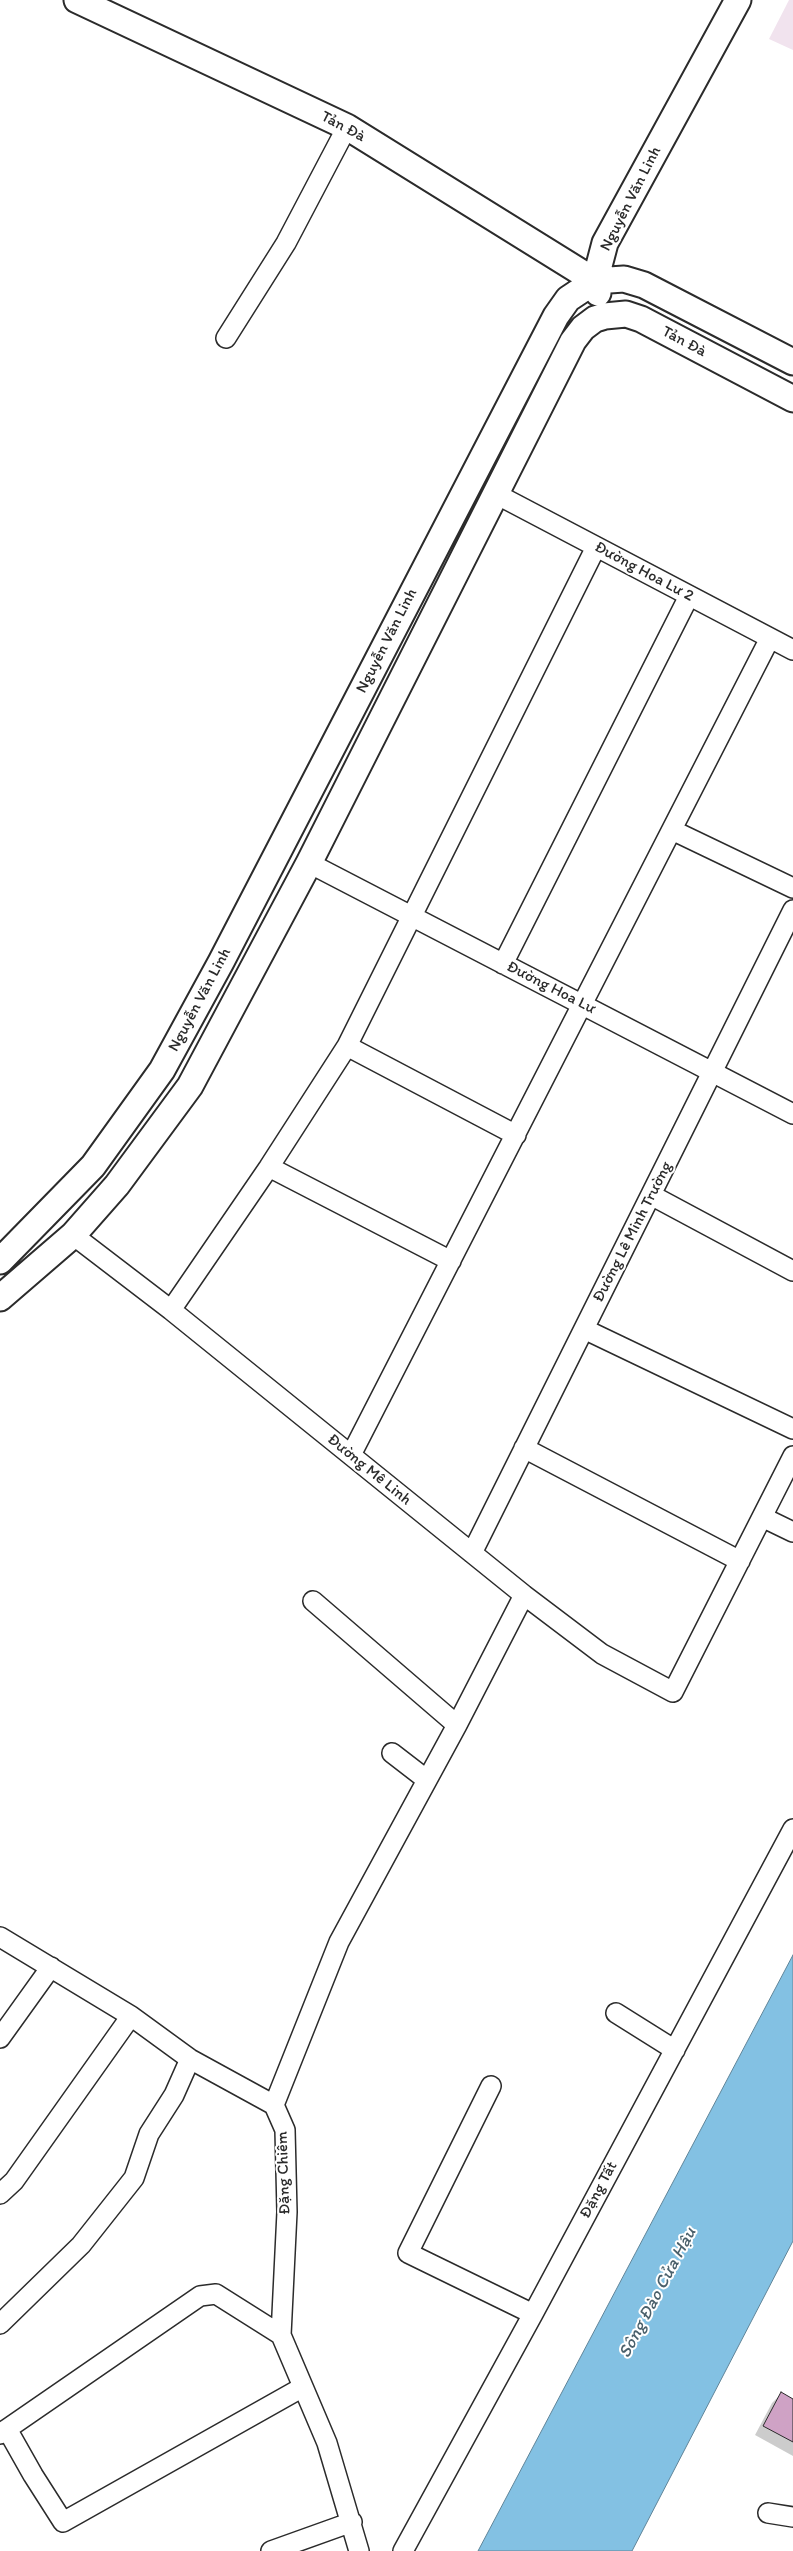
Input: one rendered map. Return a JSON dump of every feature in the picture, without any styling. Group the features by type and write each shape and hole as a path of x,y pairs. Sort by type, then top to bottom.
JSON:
{"main road":[{"name":"Tản Đà","path":"77,0 347,127 595,281 624,279 644,285 793,362"},
{"name":"Nguyễn Văn Linh","path":"0,1261 93,1166 162,1070 246,914 556,316 568,299 595,281 605,243 738,0"},
{"path":"595,281 605,316"},
{"name":"Tản Đà","path":"605,316 626,314 641,320 793,399"},
{"name":"Nguyễn Văn Linh","path":"0,1298 73,1235 117,1186 190,1086 309,863 574,341 583,328 595,319 605,316"},
{"path":"246,914 274,929"}],"street":[{"path":"226,338 286,243 347,127"},
{"name":"Đường Hoa Lư 2","path":"496,494 793,650"},
{"path":"171,1310 269,1167 347,1046 596,547"},
{"path":"503,964 689,596"},
{"path":"351,1456 770,638"},
{"path":"672,830 793,888"},
{"name":"Đường Hoa Lư","path":"309,863 793,1114"},
{"name":"Đường Lê Minh Trường","path":"472,1552 793,910"},
{"path":"347,1046 516,1135"},
{"path":"269,1167 451,1261"},
{"path":"652,1195 793,1271"},
{"name":"Đường Mê Linh","path":"73,1235 171,1310 524,1595 602,1654 673,1692 740,1562"},
{"path":"584,1329 793,1430"},
{"path":"524,1448 740,1562 793,1456"},
{"path":"762,1517 793,1532"},
{"path":"0,1937 131,2016 190,2059 274,2105 339,1942 457,1725 524,1595"},
{"path":"313,1601 457,1725"},
{"path":"392,1753 427,1780"},
{"name":"Đặng Tất","path":"403,2551 533,2314 793,1829"},
{"path":"0,2038 50,1967"},
{"path":"616,2013 675,2050"},
{"path":"0,2194 14,2181 131,2016"},
{"path":"0,2324 81,2245 134,2178 149,2134 174,2095 190,2059"},
{"path":"491,2086 408,2253 533,2314"},
{"name":"Đặng Chiêm","path":"274,2105 285,2130 287,2212 281,2335 327,2443 336,2477 352,2522 359,2551"},
{"path":"281,2335 216,2294 200,2296 4,2431 63,2522 303,2387"},
{"path":"768,2513 793,2517"},
{"path":"271,2551 352,2522"}],"shaded area":[{"path":"789,0 793,0 793,50 769,39"}],"water":[{"name":"Sông Đào Cửa Hậu","path":"793,1955 793,2241 632,2551 478,2551"}],"building":[{"path":"781,2392 793,2399 793,2442 763,2426"}]}
